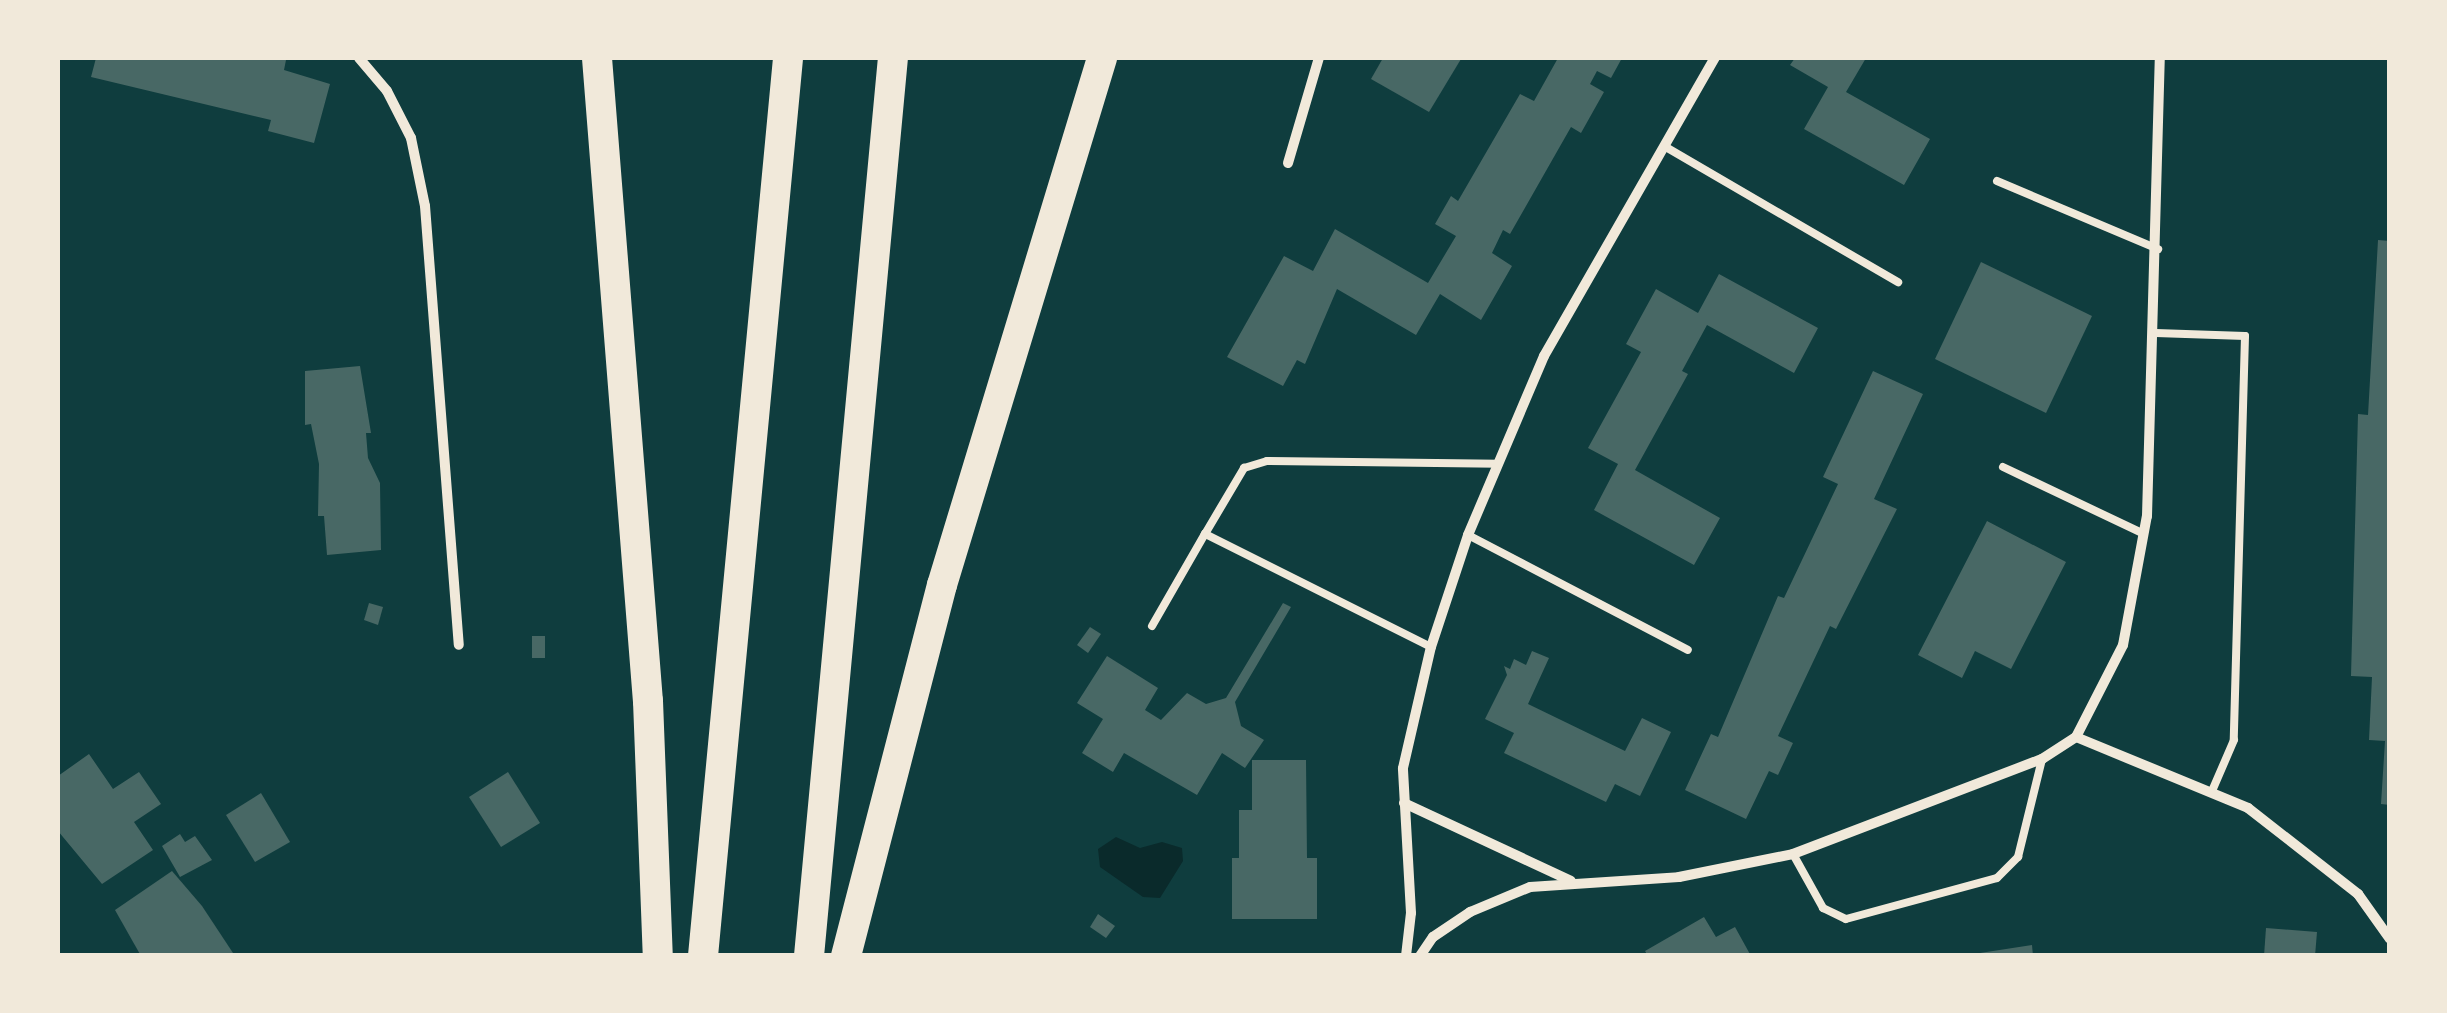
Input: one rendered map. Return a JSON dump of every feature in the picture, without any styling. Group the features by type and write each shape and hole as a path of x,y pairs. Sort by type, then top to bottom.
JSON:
{"highway":[{"path":"597,58 648,701 658,956"},
{"path":"703,956 788,58"},
{"path":"809,956 893,58"},
{"path":"846,956 942,585 1102,58"}],"street":[{"path":"360,58 387,91 412,138 424,206 458,644"},
{"path":"1288,163 1319,58"},
{"path":"1406,956 1412,913 1404,768 1431,647 1468,535 1544,356 1714,58"},
{"path":"1420,956 1433,937 1470,912 1530,887 1679,876 1793,854 2042,760 2076,738 2123,646 2144,534 2156,333 2160,58"},
{"path":"2076,738 2212,792 2289,836 2358,894 2390,939"},
{"path":"1404,804 1572,882"}],"lane":[{"path":"1664,146 1898,282"},
{"path":"1997,181 2158,249"},
{"path":"2156,333 2246,336 2234,740 2212,792"},
{"path":"1152,626 1244,468 1267,462 1498,464"},
{"path":"2003,467 2144,534"},
{"path":"1205,534 1431,647"},
{"path":"1468,535 1688,650"},
{"path":"1793,854 1823,908 1846,919 1997,878 2018,858 2042,760"}],"water":[{"path":"1116,837 1140,848 1162,842 1182,848 1183,861 1160,898 1143,897 1100,867 1098,849"}],"building":[{"path":"96,58 276,58 286,60 284,70 330,84 314,143 268,131 271,120 91,77"},
{"path":"1383,58 1461,59 1429,112 1371,79"},
{"path":"1558,58 1622,58 1611,78 1597,71 1590,84 1604,92 1581,133 1571,127 1510,234 1503,230 1492,253 1512,266 1481,320 1440,294 1416,335 1337,289 1305,364 1297,360 1283,386 1227,357 1284,256 1313,271 1335,229 1428,283 1456,236 1435,224 1451,196 1458,201 1520,94 1534,101"},
{"path":"1795,58 1866,58 1846,92 1930,139 1904,185 1804,129 1828,87 1790,65"},
{"path":"2378,240 2390,241 2390,805 2381,804 2385,741 2369,740 2372,677 2351,676 2358,414 2368,415"},
{"path":"1981,262 2092,316 2046,413 1935,359"},
{"path":"1719,274 1818,328 1794,373 1707,325 1682,371 1688,374 1635,470 1720,518 1694,565 1594,510 1618,464 1588,448 1641,352 1626,344 1656,289 1698,313"},
{"path":"360,366 371,433 366,433 368,458 380,483 381,550 327,555 324,516 318,516 319,464 311,424 305,425 305,371"},
{"path":"1873,371 1923,394 1874,499 1897,509 1836,629 1830,626 1778,736 1793,743 1778,775 1769,771 1746,819 1685,790 1711,734 1718,737 1778,596 1784,598 1838,484 1823,477"},
{"path":"1987,521 2066,562 2011,669 1975,651 1962,678 1918,655"},
{"path":"369,603 383,607 378,625 364,620"},
{"path":"1283,603 1291,607 1235,702 1241,726 1264,740 1245,768 1222,753 1197,795 1124,753 1113,772 1082,753 1103,719 1077,703 1107,656 1158,688 1145,710 1161,720 1187,693 1206,704 1226,698"},
{"path":"1090,627 1101,634 1088,653 1077,645"},
{"path":"532,636 545,636 545,658 532,658"},
{"path":"1532,651 1549,658 1528,704 1625,751 1642,718 1671,732 1640,796 1615,784 1606,802 1504,753 1514,733 1485,719 1507,675 1504,666 1510,669 1514,659 1526,665"},
{"path":"89,754 113,789 139,772 161,804 134,822 153,850 102,884 58,831 58,776"},
{"path":"1252,760 1306,760 1307,858 1317,858 1317,919 1232,919 1232,858 1239,858 1239,810 1252,810"},
{"path":"508,772 540,823 501,847 469,797"},
{"path":"261,793 290,842 255,862 226,815"},
{"path":"180,834 185,842 195,836 212,860 180,877 162,846"},
{"path":"172,871 202,906 235,956 141,956 115,910"},
{"path":"1098,914 1115,926 1106,938 1090,927"},
{"path":"1704,917 1716,937 1735,927 1751,956 1648,956 1645,951"},
{"path":"2266,928 2317,932 2315,956 2264,956"},
{"path":"2032,945 2033,956 1980,956 1980,953"}]}
